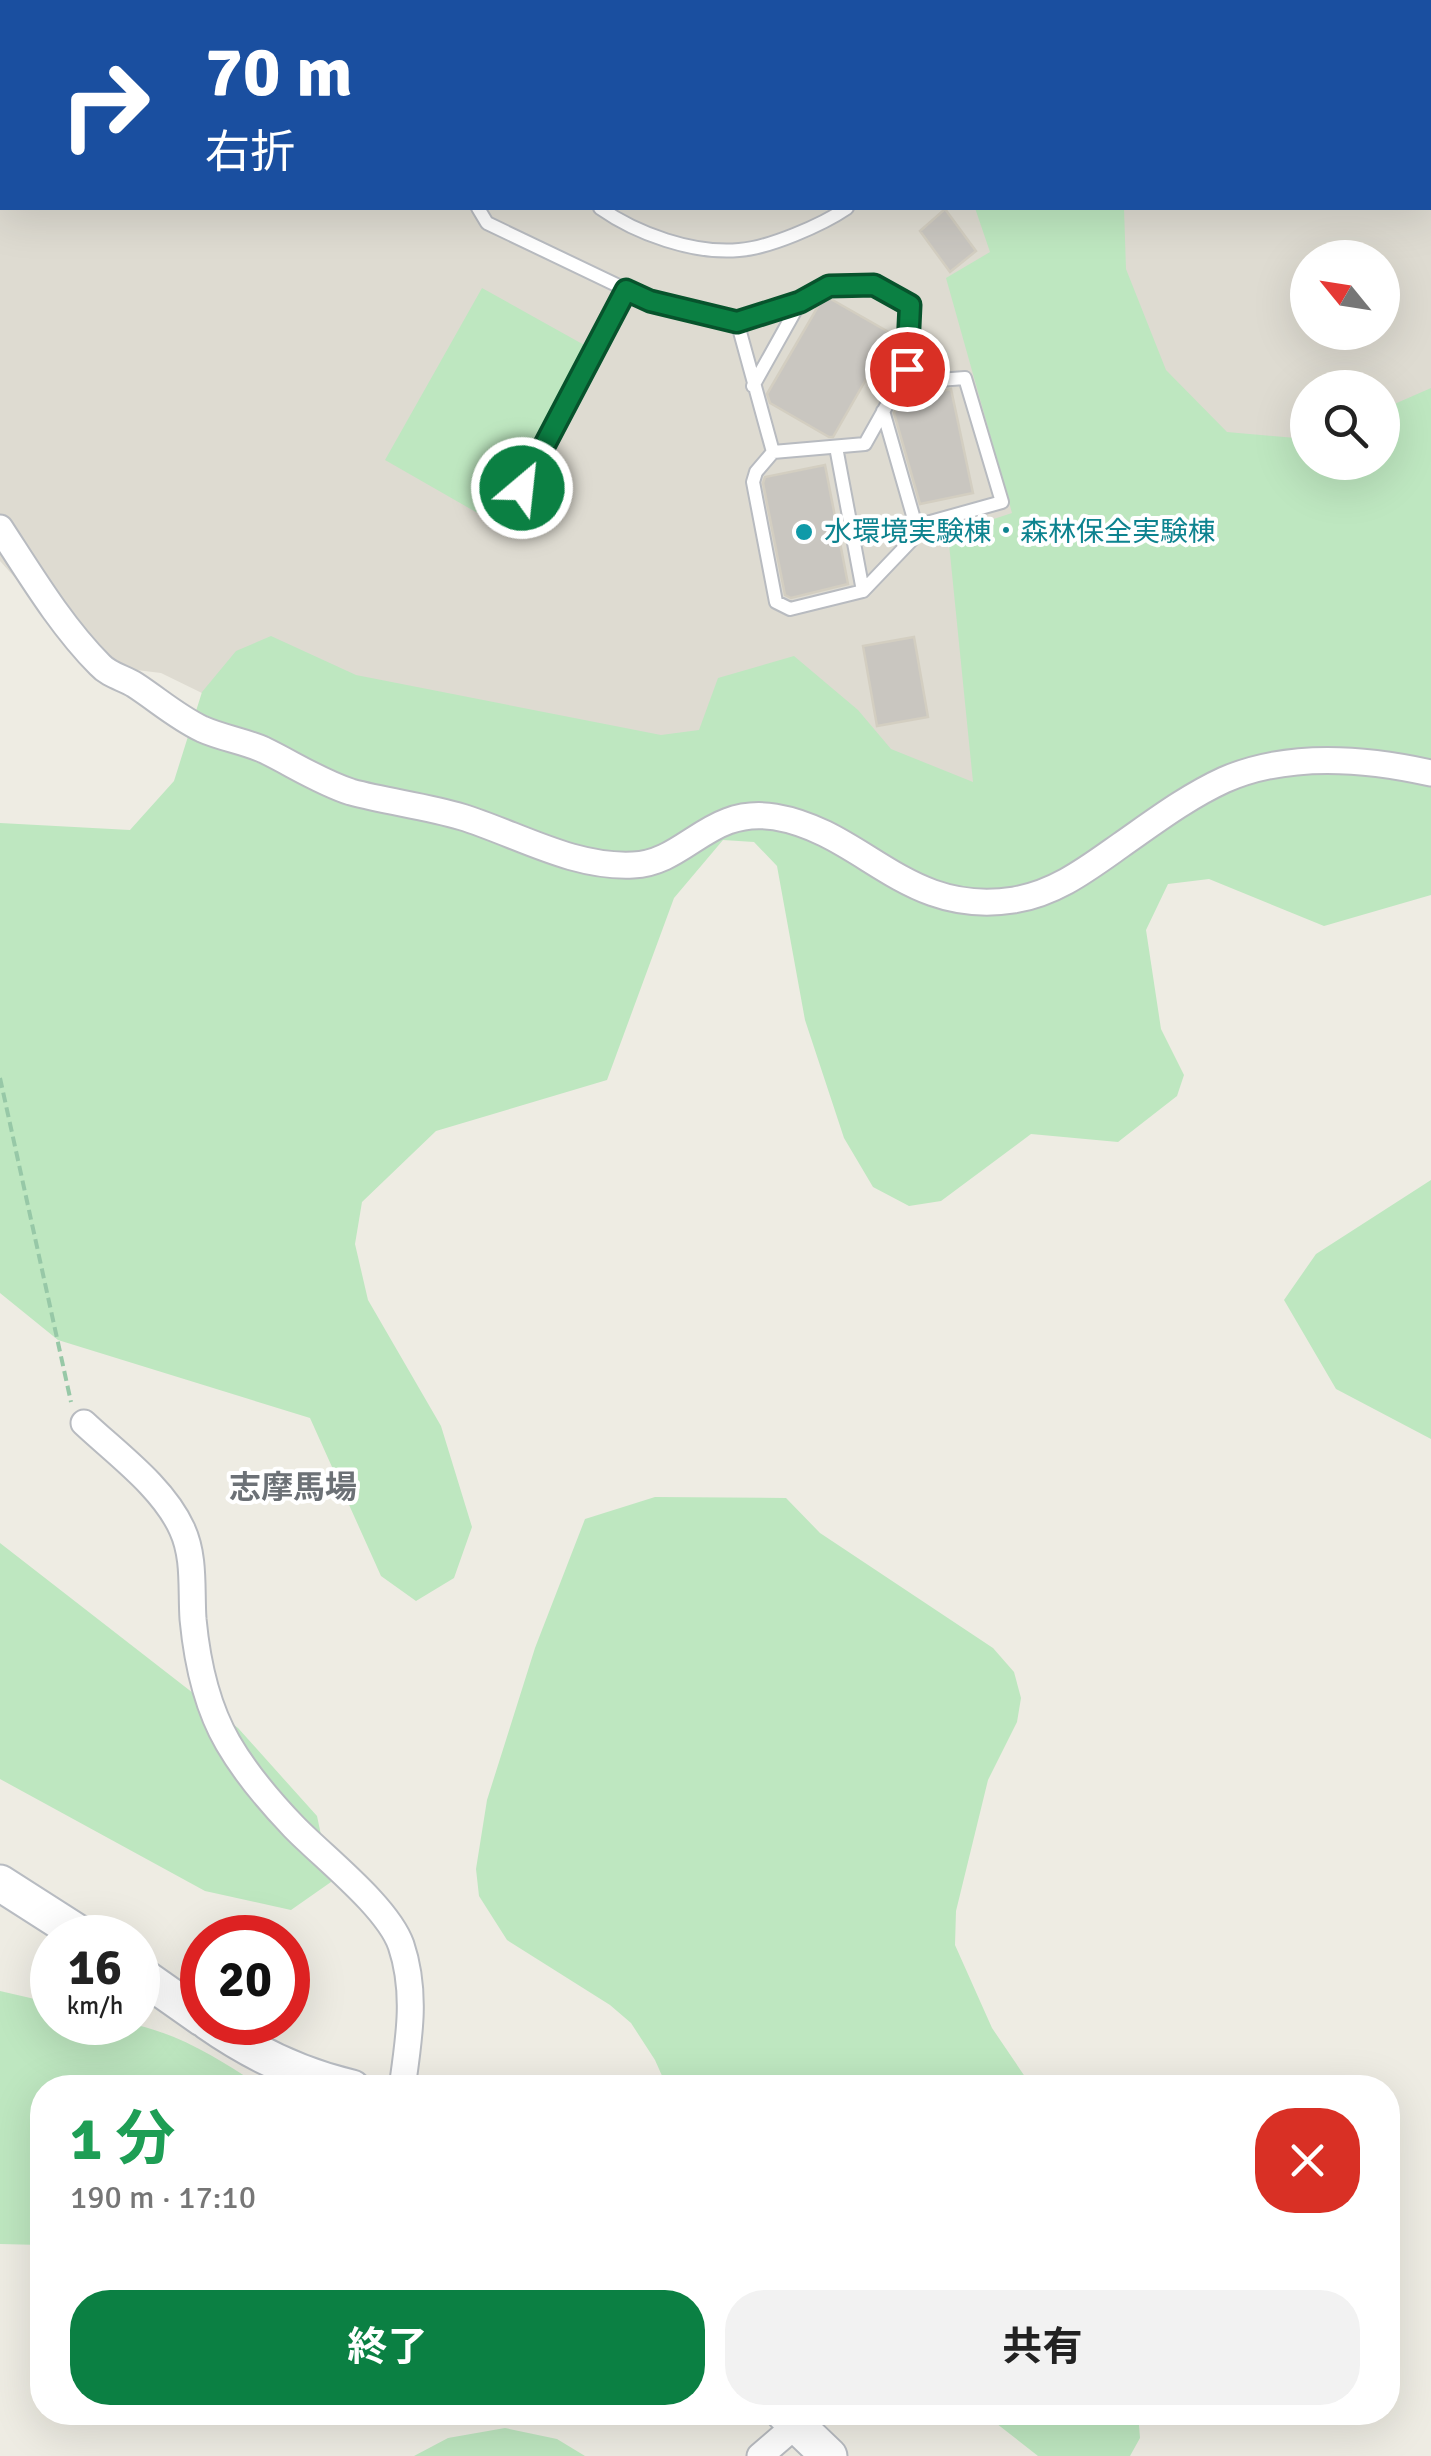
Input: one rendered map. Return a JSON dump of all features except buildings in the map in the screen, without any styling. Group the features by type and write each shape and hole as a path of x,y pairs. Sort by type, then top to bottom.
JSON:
{"main road":[{"path":"0,1883 54,1915"},
{"path":"245,2045 310,2075"},
{"path":"796,2425 829,2456"}],"street":[{"path":"0,528 102,669 134,684 176,716 207,732 261,748 311,776 352,792 434,808 582,859 633,865 649,862 722,822 746,816 773,816 809,825 890,874 930,893 954,900 1012,900 1062,886 1168,813 1226,779 1269,766 1336,760 1431,772"},
{"path":"84,1423 150,1486 183,1531 201,1670 226,1739 260,1789 366,1897 399,1940 408,1973 411,2021 404,2075"},
{"path":"760,2456 785,2425"}],"lane":[{"path":"479,210 487,223 650,301 737,322 800,302 829,286 874,285 910,305 907,369 865,444 772,452 756,472 753,482 776,602 790,609 863,590 928,523"},
{"path":"603,210 622,224 689,246 740,250 786,237 843,210"},
{"path":"504,522 626,290"},
{"path":"754,386 800,302"},
{"path":"737,322 772,452"},
{"path":"884,411 916,526 1002,502 965,378 899,382"},
{"path":"836,447 863,590"}],"path":[{"path":"0,1078 54,1332 71,1401 84,1423"}],"shaded area":[{"path":"0,210 1431,210 1431,742 838,847 206,695 161,673 112,667 63,631 0,561"}],"green space":[{"path":"976,210 1124,210 1126,269 1166,370 1227,432 1290,438 1290,480 1400,480 1400,402 1431,388 1431,895 1324,926 1209,879 1168,884 1146,930 1161,1029 1184,1075 1177,1096 1118,1142 1031,1134 941,1201 909,1206 873,1187 844,1138 805,1020 777,866 754,842 723,840 674,898 607,1080 436,1131 362,1202 355,1244 368,1300 441,1426 472,1527 454,1578 416,1601 381,1576 310,1418 58,1340 0,1293 0,823 130,830 174,781 202,692 236,651 271,636 356,675 661,735 699,730 718,678 794,656 858,710 891,749 973,782 948,534 1012,513 946,278 990,252"},
{"path":"482,288 586,346 488,519 385,460"},
{"path":"1431,1180 1431,1439 1336,1389 1284,1300 1316,1254"},
{"path":"655,1497 786,1498 820,1533 993,1648 1014,1672 1021,1698 1017,1722 988,1780 956,1911 955,1945 992,2028 1024,2075 662,2075 631,2023 610,2005 507,1940 479,1896 476,1869 487,1800 535,1648 585,1519"},
{"path":"0,1543 238,1728 317,1816 331,1882 291,1910 205,1891 0,1779"},
{"path":"0,1991 30,1998 30,2045 160,2045 160,2032 242,2075 30,2075 30,2245 0,2244"},
{"path":"998,2425 1139,2425 1140,2438 1130,2456 1038,2456"},
{"path":"505,2428 557,2439 585,2456 414,2456 448,2438"}],"place":[{"name":"水環境実験棟・森林保全実験棟","path":"804,532"}],"district":[{"name":"志摩馬場","path":"293,1487"}],"route":[{"path":"522,488 626,290 650,301 737,322 800,302 829,286 874,285 910,305 907,369"}]}
